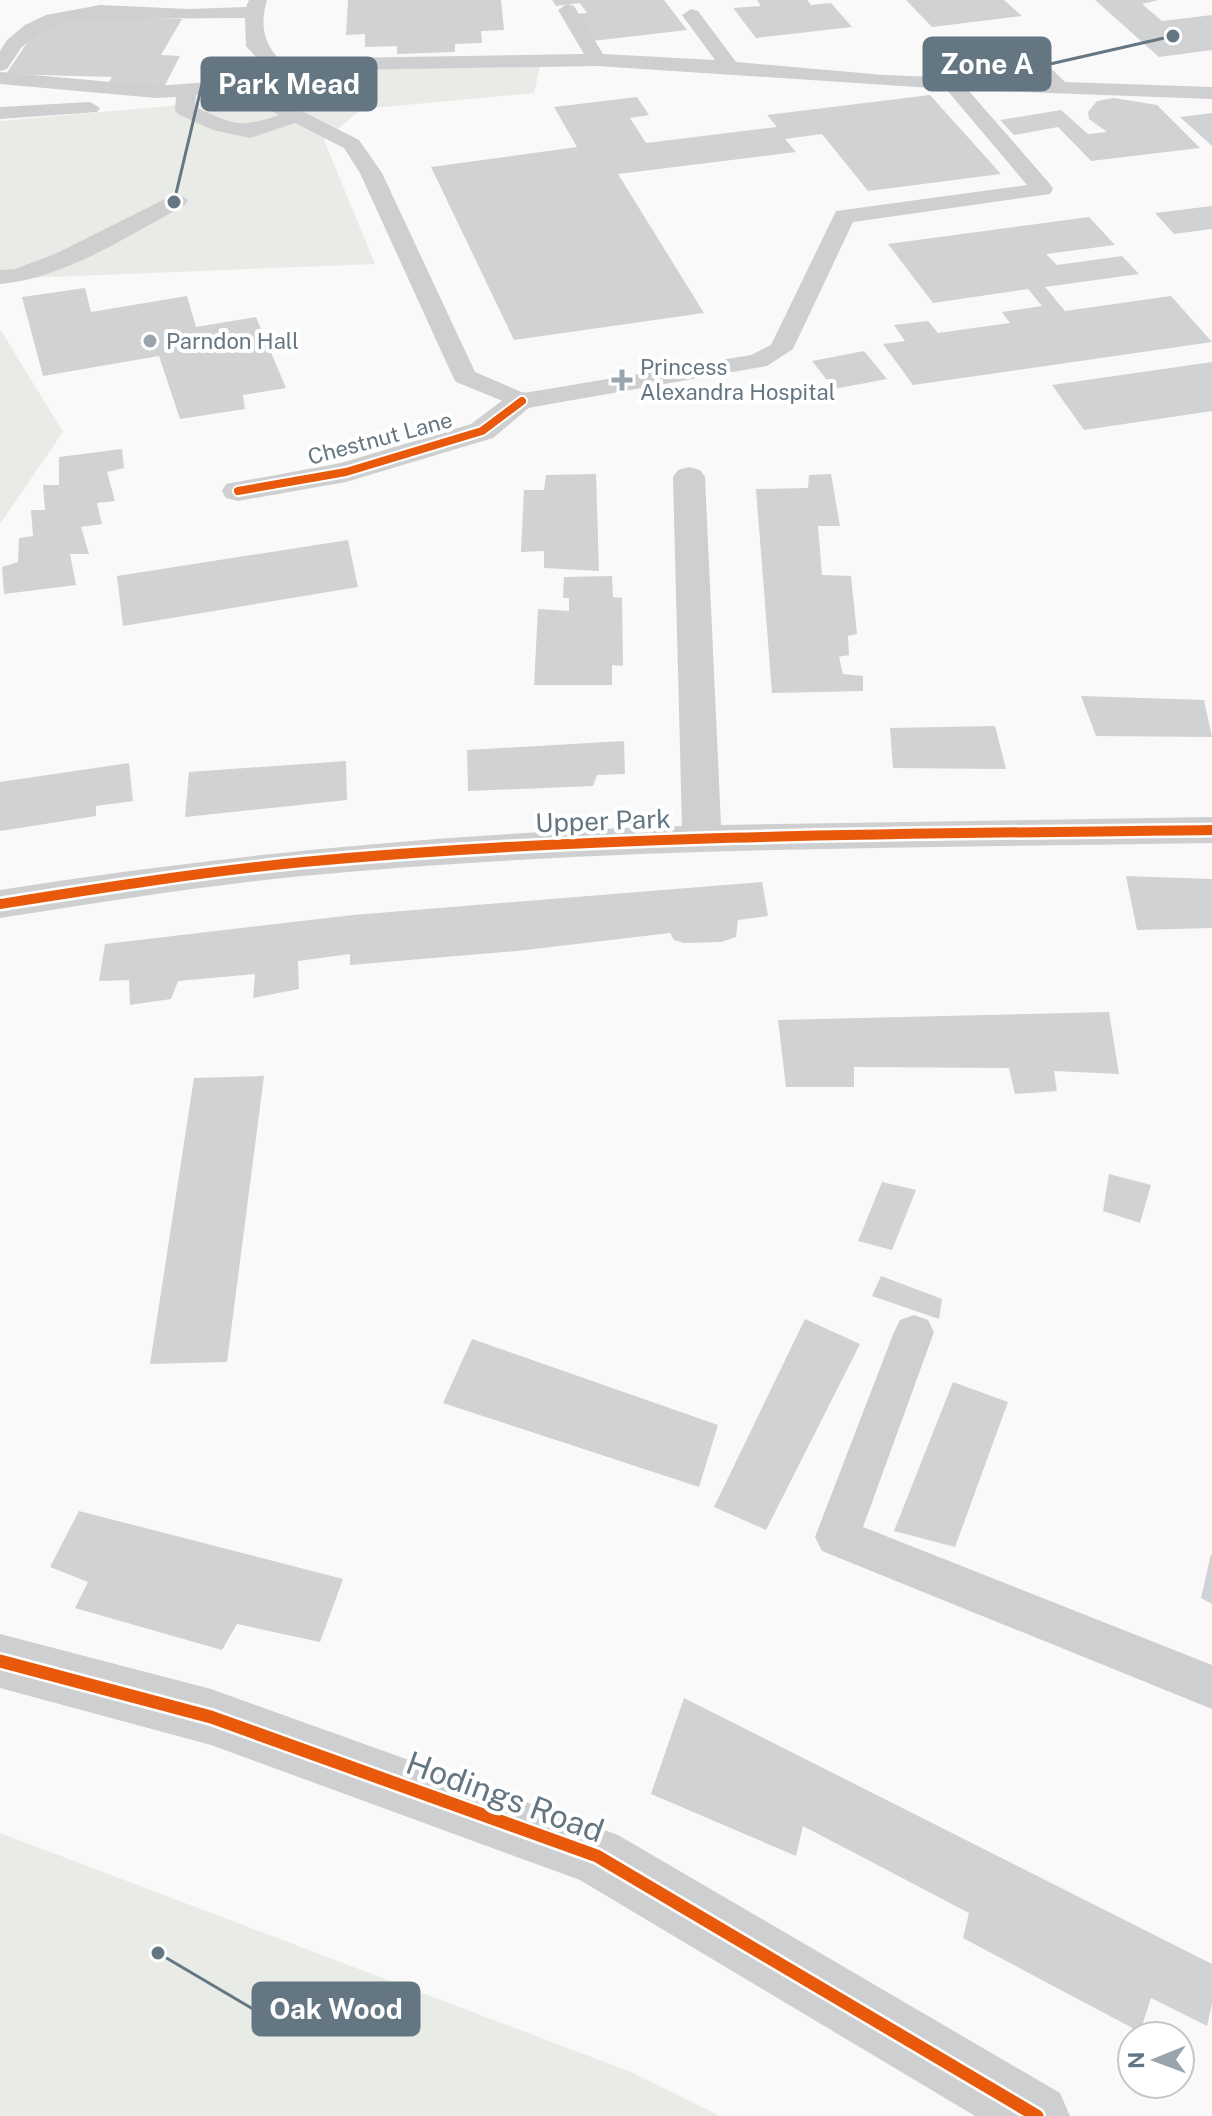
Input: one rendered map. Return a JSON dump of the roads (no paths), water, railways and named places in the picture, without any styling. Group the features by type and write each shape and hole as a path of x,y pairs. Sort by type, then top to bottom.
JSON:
{"street":[{"name":"Chestnut Lane","path":"238,491 346,472 482,431 522,401"},
{"name":"Upper Park","path":"689,477 702,839"},
{"name":"Upper Park","path":"0,904 98,886 388,852 702,839 1212,830"},
{"name":"Hodings Road","path":"0,1661 211,1717 597,1856 1037,2116"}],"lane":[{"path":"0,65 5,51 36,16 74,5 112,5 208,15 256,6 256,46 274,65"},
{"path":"567,10 597,60"},
{"path":"691,15 730,67"},
{"path":"1016,45 1059,87"},
{"path":"522,401 465,377 371,173 352,144 261,98 260,78 274,65 597,60 730,67 884,81 1212,93"},
{"path":"0,78 156,92 186,100 220,126 250,132 297,116"},
{"name":"Chestnut Lane","path":"522,401 758,361 781,349 844,216 1042,189 951,83"},
{"path":"0,113 186,100 258,85"},
{"path":"0,277 16,278 100,241 177,200"},
{"path":"914,1332 837,1537 1212,1687"}],"place":[{"name":"Zone A","path":"1173,36"},
{"name":"Park Mead","path":"174,202"},
{"name":"Parndon Hall","path":"150,341"},
{"name":"Princess Alexandra Hospital","path":"622,380"},
{"name":"Oak Wood","path":"158,1953"}]}
